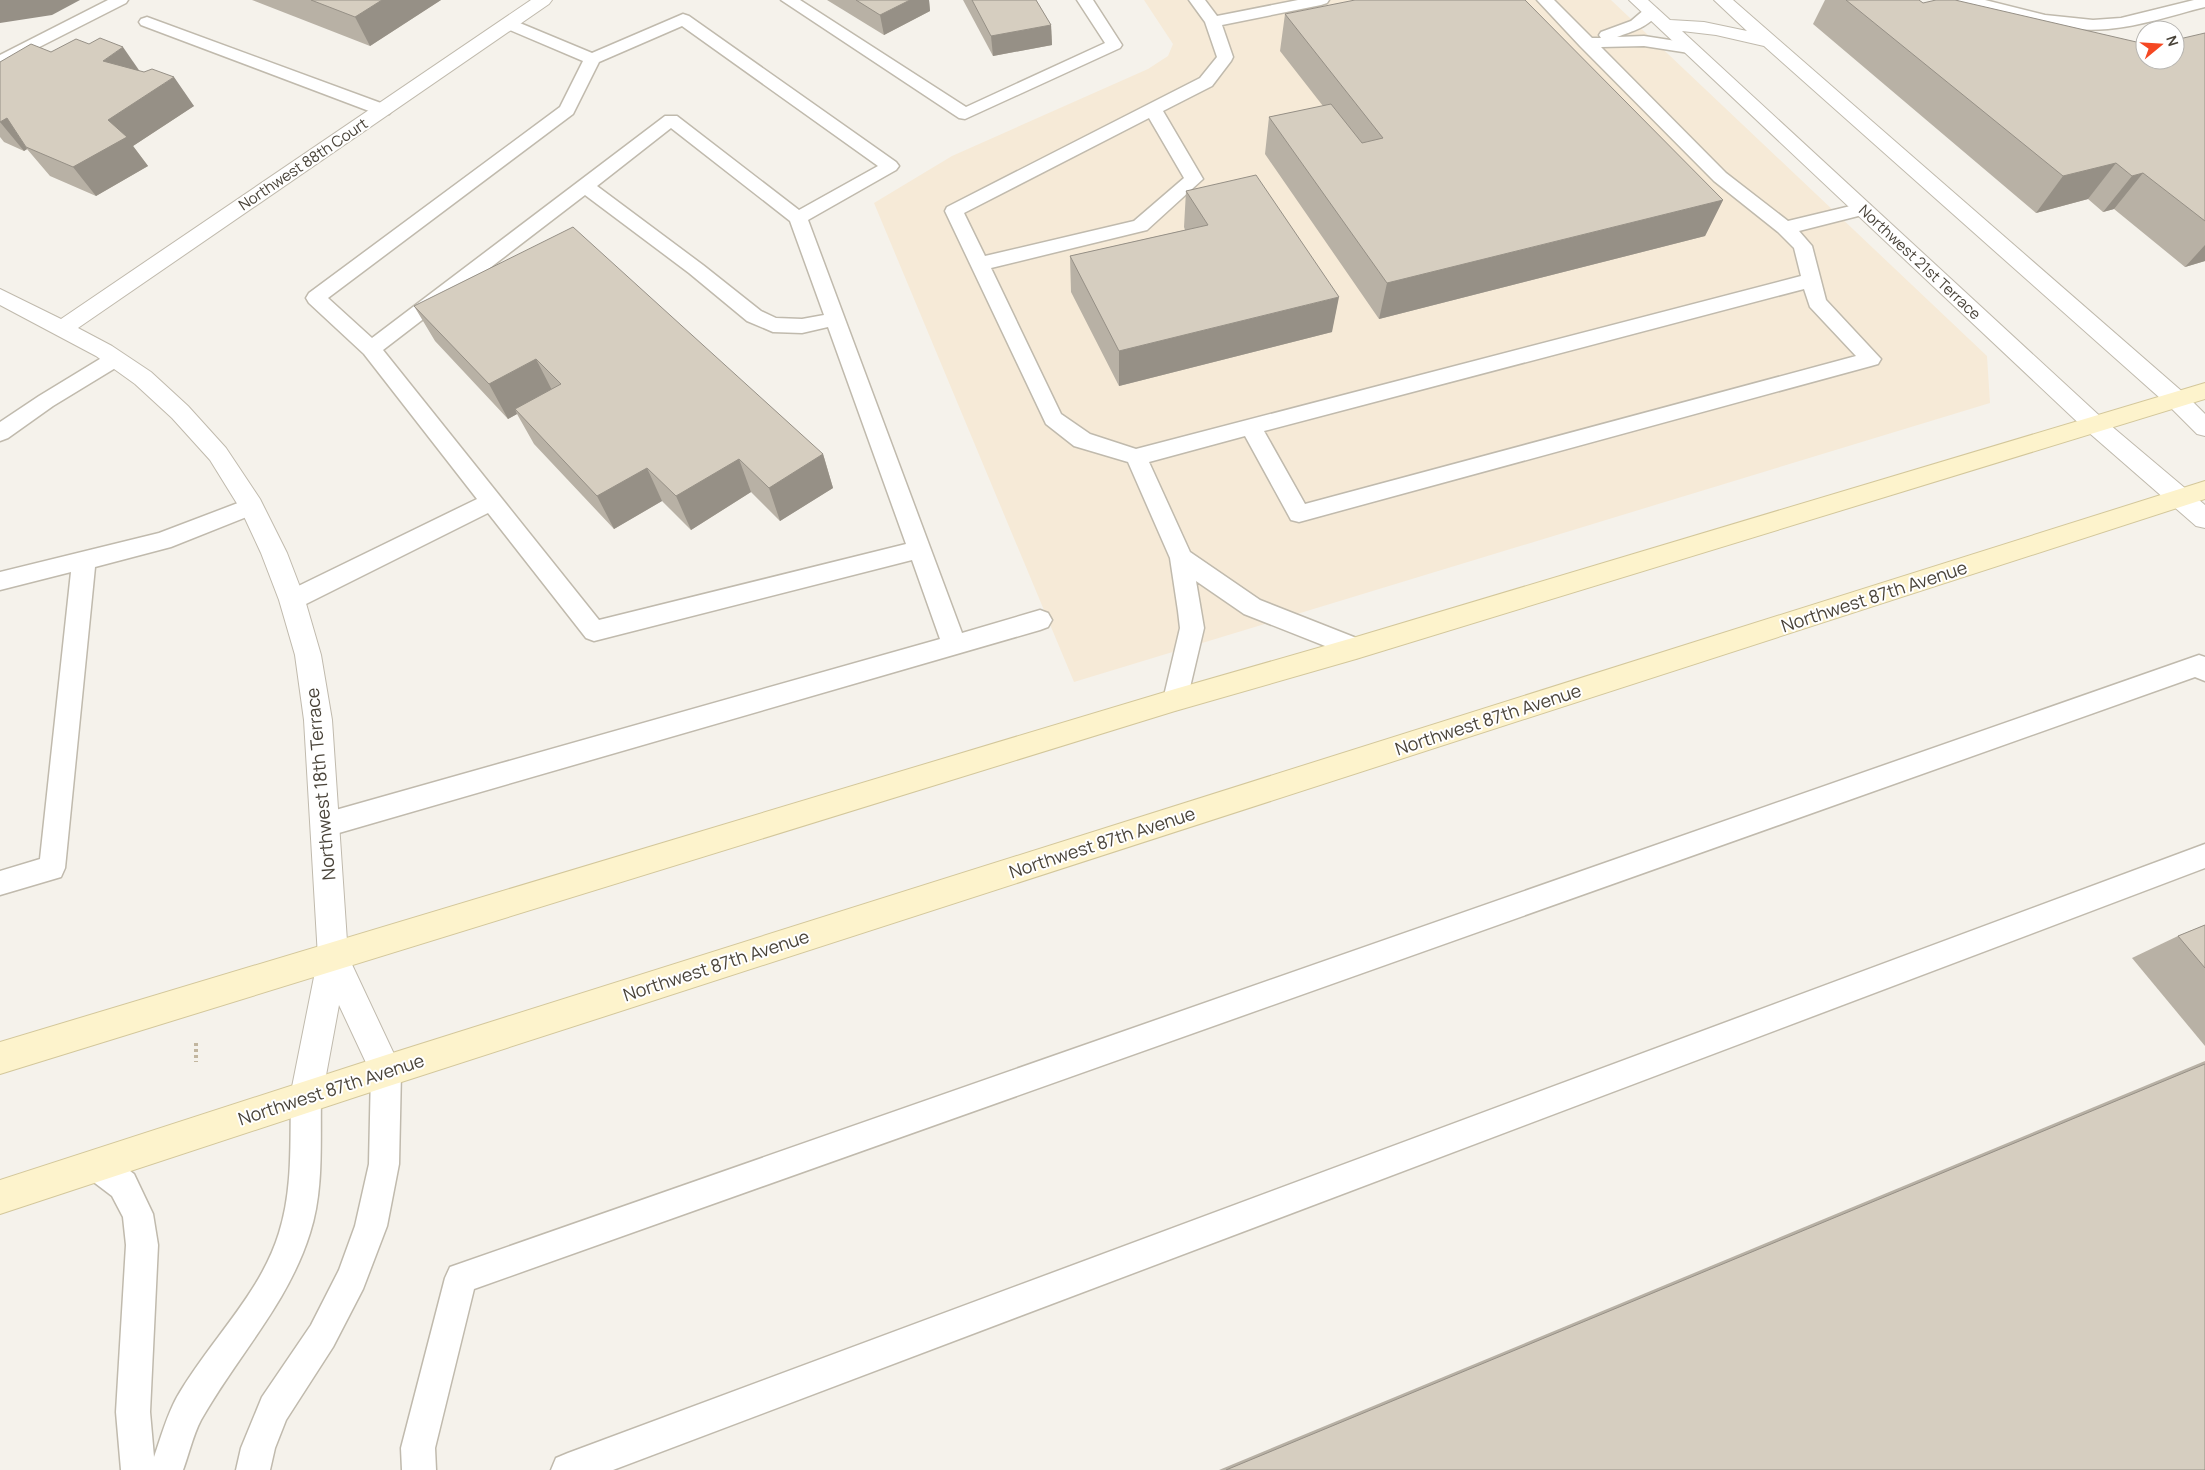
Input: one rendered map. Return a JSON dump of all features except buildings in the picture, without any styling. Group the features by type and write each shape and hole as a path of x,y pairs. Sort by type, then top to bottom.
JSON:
{"main road":[{"path":"0,1058 1175,700 1356,648 2205,391"},
{"name":"Northwest 87th Avenue","path":"0,1197 386,1071 2192,494"}],"street":[{"name":"Northwest 88th Court","path":"63,328 543,0"},
{"path":"1725,0 2177,400 2205,428"},
{"path":"1651,12 1694,25 1721,28 1772,43"},
{"name":"Northwest 21st Terrace","path":"1651,12 2095,425 2192,494 2205,519"},
{"name":"Northwest 18th Terrace","path":"0,296 63,328 115,358 143,378 180,412 218,454 251,506 274,553 292,600 308,654 318,720 333,957 306,1097"},
{"name":"Northwest 18th Terrace","path":"333,957 386,1071"}],"lane":[{"path":"0,62 120,0"},
{"path":"789,0 965,114 1114,44 1085,0"},
{"path":"1197,0 1213,22 1225,57 1206,82 954,211 1053,419 1082,440 1136,456 1812,280"},
{"path":"1213,22 1321,0"},
{"path":"1251,427 1299,514 1871,360 1817,302 1802,246 1785,228 1720,177 1545,0"},
{"path":"1966,0 2068,24 2094,25 2125,21 2205,2"},
{"path":"1586,43 1637,24 1651,12"},
{"path":"798,218 890,166 683,19 592,59 567,110 316,298 370,349 594,631 918,550"},
{"path":"147,22 383,110"},
{"path":"509,24 592,59"},
{"path":"1586,43 1644,41 1690,48"},
{"path":"979,264 1140,226 1194,179 1153,108"},
{"path":"370,349 671,120 798,218 954,644"},
{"path":"584,186 696,269 754,316 773,325 802,326 835,319"},
{"path":"1785,228 1863,209"},
{"path":"0,433 46,401 115,358"},
{"path":"1136,456 1181,558 1192,628 1175,700"},
{"path":"292,600 492,501"},
{"path":"0,581 163,541 251,506"},
{"path":"1181,558 1252,607 1356,648"},
{"path":"0,883 52,868 84,560"},
{"path":"325,825 1040,620"},
{"path":"419,1470 418,1448 462,1278 2199,665 2205,671"},
{"path":"568,1470 2205,856"},
{"path":"253,1470 258,1448 274,1409 326,1328 352,1278 371,1226 384,1164 386,1071"},
{"path":"166,1470 188,1411 258,1310 279,1271 294,1233 304,1188 306,1097"},
{"path":"98,1166 123,1185 138,1214 141,1238 133,1412 138,1470"}],"path":[{"path":"196,1040 196,1062"}],"shaded area":[{"path":"1144,0 1611,0 1987,356 1990,403 1074,682 874,203 952,156 1148,69 1168,56 1173,44"}]}
